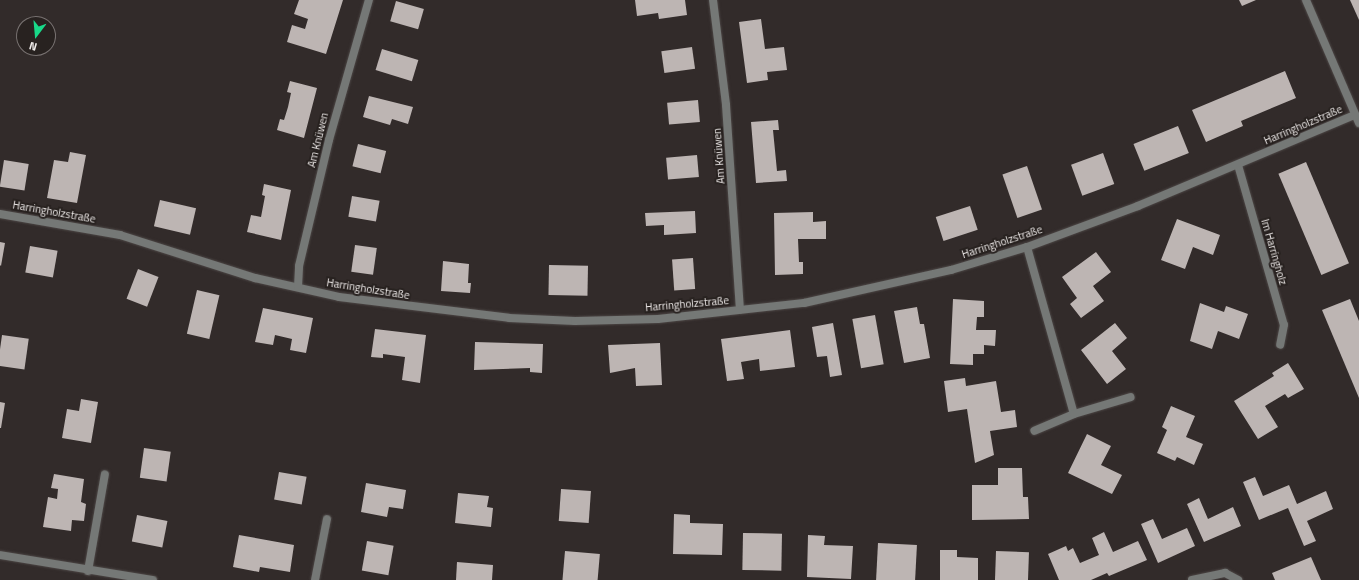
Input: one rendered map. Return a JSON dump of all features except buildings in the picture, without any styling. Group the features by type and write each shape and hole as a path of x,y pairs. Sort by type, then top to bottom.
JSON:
{"street":[{"name":"Am Knüwen","path":"298,287 299,266 329,140 369,0"},
{"name":"Am Knüwen","path":"713,0 726,105 740,310"},
{"path":"1306,0 1359,123"},
{"name":"Harringholzstraße","path":"0,214 120,235 255,278 339,297 509,318 575,321 658,319 804,303 951,270 1027,247 1138,206 1355,115"},
{"name":"Im Harringholz","path":"1238,165 1284,325 1280,345"},
{"path":"1027,247 1074,414"},
{"path":"1034,431 1074,414 1132,397"},
{"path":"88,570 105,474"},
{"path":"315,580 327,519"},
{"path":"0,555 153,580"},
{"path":"1192,580 1225,573 1238,580"}]}
